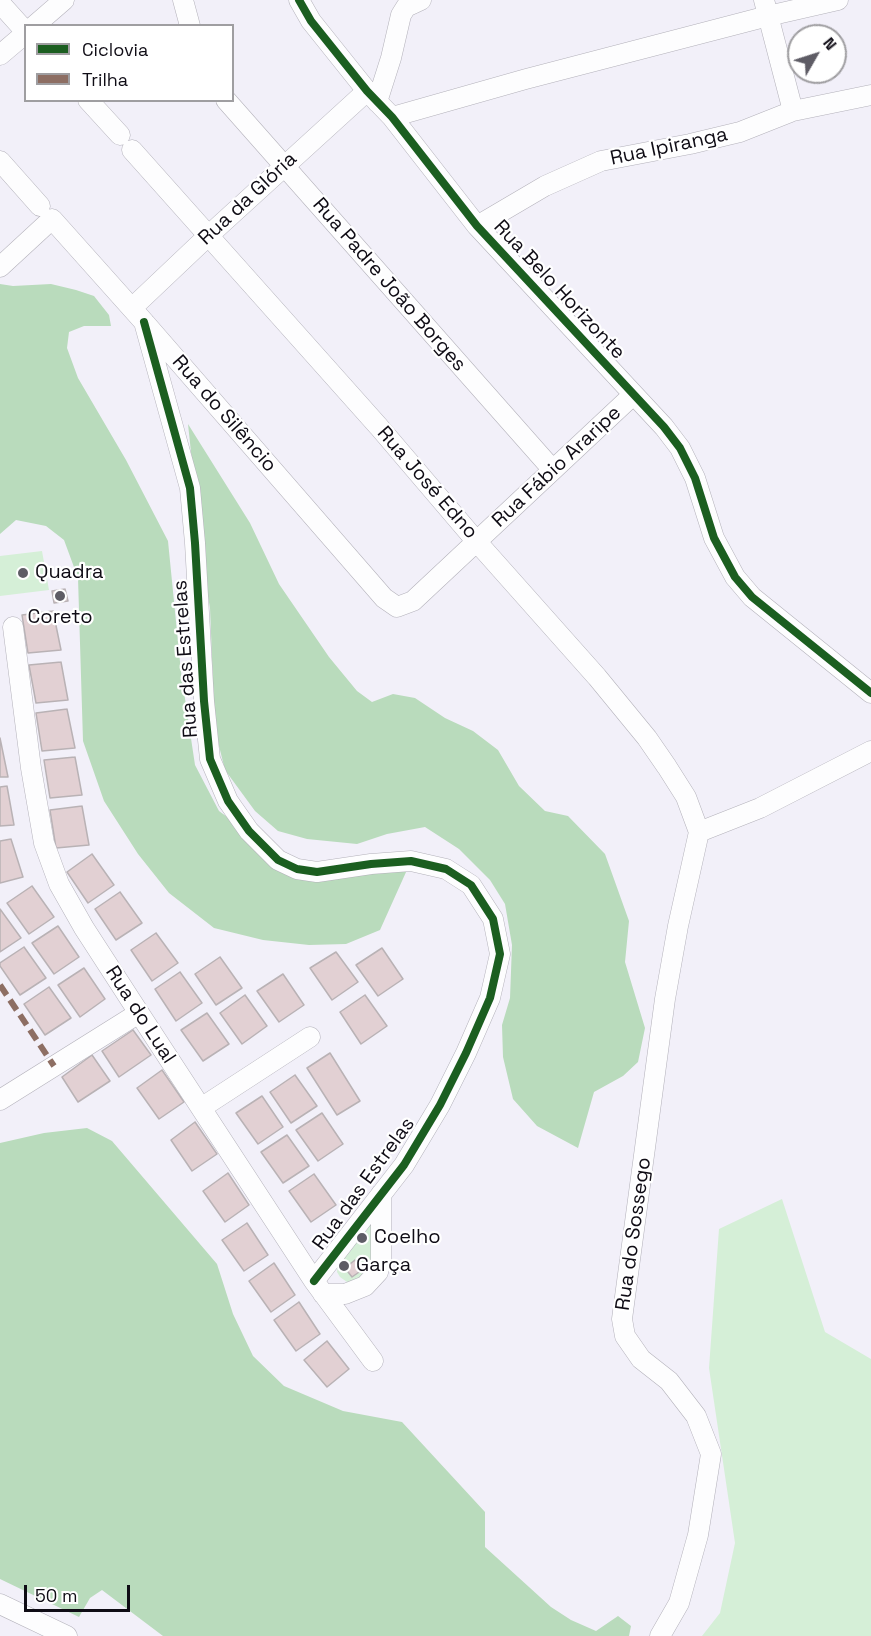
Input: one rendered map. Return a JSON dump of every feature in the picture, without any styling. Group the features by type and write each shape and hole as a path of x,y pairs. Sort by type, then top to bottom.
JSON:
{"street":[{"path":"36,24 64,0"},
{"path":"183,0 189,24"},
{"name":"Rua Belo Horizonte","path":"299,0 311,21 372,97 392,117 477,226 664,427 680,448 695,478 714,538 735,577 752,597 871,693"},
{"path":"372,97 391,58 402,11 410,3 421,0"},
{"path":"392,117 766,8 838,0"},
{"path":"0,3 24,30"},
{"path":"766,8 793,111"},
{"path":"0,55 24,34"},
{"name":"Rua Ipiranga","path":"477,226 545,186 601,162 740,132 793,111 871,95"},
{"name":"Rua da Glória","path":"138,315 208,236 284,165 372,97"},
{"name":"Rua José Edno","path":"90,102 379,427 597,677 647,738 686,797 699,832"},
{"name":"Rua Padre João Borges","path":"228,102 552,469"},
{"name":"Rua do Silêncio","path":"0,161 138,315 384,598 397,607"},
{"path":"0,267 46,212"},
{"name":"Rua das Estrelas","path":"138,315 190,488 210,759 228,801 249,831 278,860 297,869 317,872 411,861 446,869 471,885 493,919 500,954 490,998 440,1106 404,1165 381,1194 318,1288"},
{"name":"Rua Fábio Araripe","path":"397,607 413,601 633,395"},
{"name":"Rua do Lual","path":"12,627 31,768 44,843 59,884 84,928 318,1288 373,1361"},
{"path":"699,832 760,808 871,751"},
{"name":"Rua do Sossego","path":"660,1636 679,1603 698,1536 711,1454 696,1416 669,1381 641,1359 625,1336 622,1319 665,999 699,832"},
{"path":"0,1100 139,1013"},
{"path":"201,1108 310,1037"},
{"path":"318,1288 345,1294 365,1286 378,1272 381,1260 381,1194"},
{"path":"0,1604 67,1636"}],"green space":[{"path":"0,284 13,286 51,284 76,290 94,296 109,315 111,326 84,326 69,332 67,348 78,378 126,460 168,541 181,672 195,765 219,811 297,869 411,861 380,930 346,944 309,945 263,940 214,928 169,893 138,854 104,801 83,741 78,578 64,540 46,526 16,520 0,534"},
{"path":"188,424 250,523 279,584 329,657 357,691 372,702 393,694 415,698 445,718 473,731 498,750 519,786 545,811 568,816 605,854 629,921 625,962 645,1028 638,1062 623,1076 594,1092 578,1148 537,1126 513,1099 503,1057 502,1025 510,998 512,945 505,904 490,880 459,849 425,827 387,834 357,844 307,839 278,831 255,811 225,770 218,742 214,709 210,608 204,574"},
{"name":"Quadra","path":"42,551 49,590 0,596 0,556"},
{"path":"87,1128 112,1141 217,1264 233,1314 253,1356 284,1386 343,1411 402,1422 485,1512 485,1547 551,1607 571,1620 596,1631 618,1616 631,1626 629,1636 163,1636 102,1590 90,1598 79,1617 0,1579 0,1143 44,1133"},
{"path":"782,1199 825,1332 871,1359 871,1636 702,1636 720,1613 735,1543 709,1368 719,1229"},
{"path":"374,1217 371,1268 352,1284 340,1277 337,1272 338,1264"}],"building":[{"name":"Coreto","path":"65,589 68,601 54,603 52,591"},
{"path":"53,611 61,650 28,653 22,615"},
{"path":"61,662 68,700 36,703 29,665"},
{"path":"67,709 75,748 42,751 36,713"},
{"path":"0,738 8,777 0,777"},
{"path":"75,757 82,795 50,798 44,760"},
{"path":"7,786 14,825 0,826 0,787"},
{"path":"82,806 89,845 56,848 50,810"},
{"path":"11,839 23,877 0,883 0,841"},
{"path":"92,854 114,885 88,903 67,872"},
{"path":"32,886 54,917 29,934 7,903"},
{"path":"120,892 142,923 116,940 95,909"},
{"path":"0,909 21,938 0,952"},
{"path":"58,926 79,957 54,974 32,943"},
{"path":"156,933 178,963 152,981 131,950"},
{"path":"24,947 46,978 20,995 0,963"},
{"path":"382,948 403,979 378,996 356,965"},
{"path":"336,952 358,982 332,1000 310,968"},
{"path":"220,957 242,988 216,1005 195,974"},
{"path":"84,968 105,999 80,1017 58,985"},
{"path":"180,972 202,1003 176,1021 155,989"},
{"path":"283,974 304,1005 279,1022 257,991"},
{"path":"49,987 71,1018 45,1035 24,1004"},
{"path":"245,995 267,1026 242,1044 220,1013"},
{"path":"365,995 387,1026 361,1044 340,1012"},
{"path":"207,1013 229,1044 203,1061 181,1030"},
{"path":"133,1030 151,1055 119,1077 102,1051"},
{"path":"330,1053 360,1101 337,1115 307,1068"},
{"path":"92,1055 110,1081 78,1102 62,1077"},
{"path":"162,1070 184,1102 159,1119 137,1088"},
{"path":"295,1075 317,1106 291,1123 270,1092"},
{"path":"262,1096 283,1127 258,1144 236,1113"},
{"path":"322,1113 343,1144 318,1161 296,1130"},
{"path":"195,1122 217,1154 192,1171 171,1140"},
{"path":"287,1135 309,1166 283,1183 261,1152"},
{"path":"228,1173 249,1205 225,1222 203,1191"},
{"path":"314,1174 336,1205 311,1222 289,1191"},
{"path":"247,1223 268,1255 244,1271 222,1240"},
{"path":"355,1260 362,1270 352,1277 345,1268"},
{"path":"274,1263 295,1295 271,1312 249,1281"},
{"path":"299,1302 320,1334 296,1351 274,1320"},
{"path":"327,1341 349,1369 327,1387 304,1360"}],"marked path":[{"path":"0,985 54,1066"}],"cycle path":[{"path":"299,0 311,21 367,91 392,117 477,226 664,427 680,448 695,478 714,538 735,577 752,597 871,693"},
{"path":"144,322 190,488 210,759 228,801 249,831 278,860 297,869 317,872 411,861 446,869 471,885 493,919 500,954 490,998 440,1105 404,1165 314,1281"}],"place":[{"name":"Quadra","path":"23,573"},
{"name":"Coreto","path":"60,596"},
{"name":"Coelho","path":"362,1238"},
{"name":"Garça","path":"344,1266"}]}
